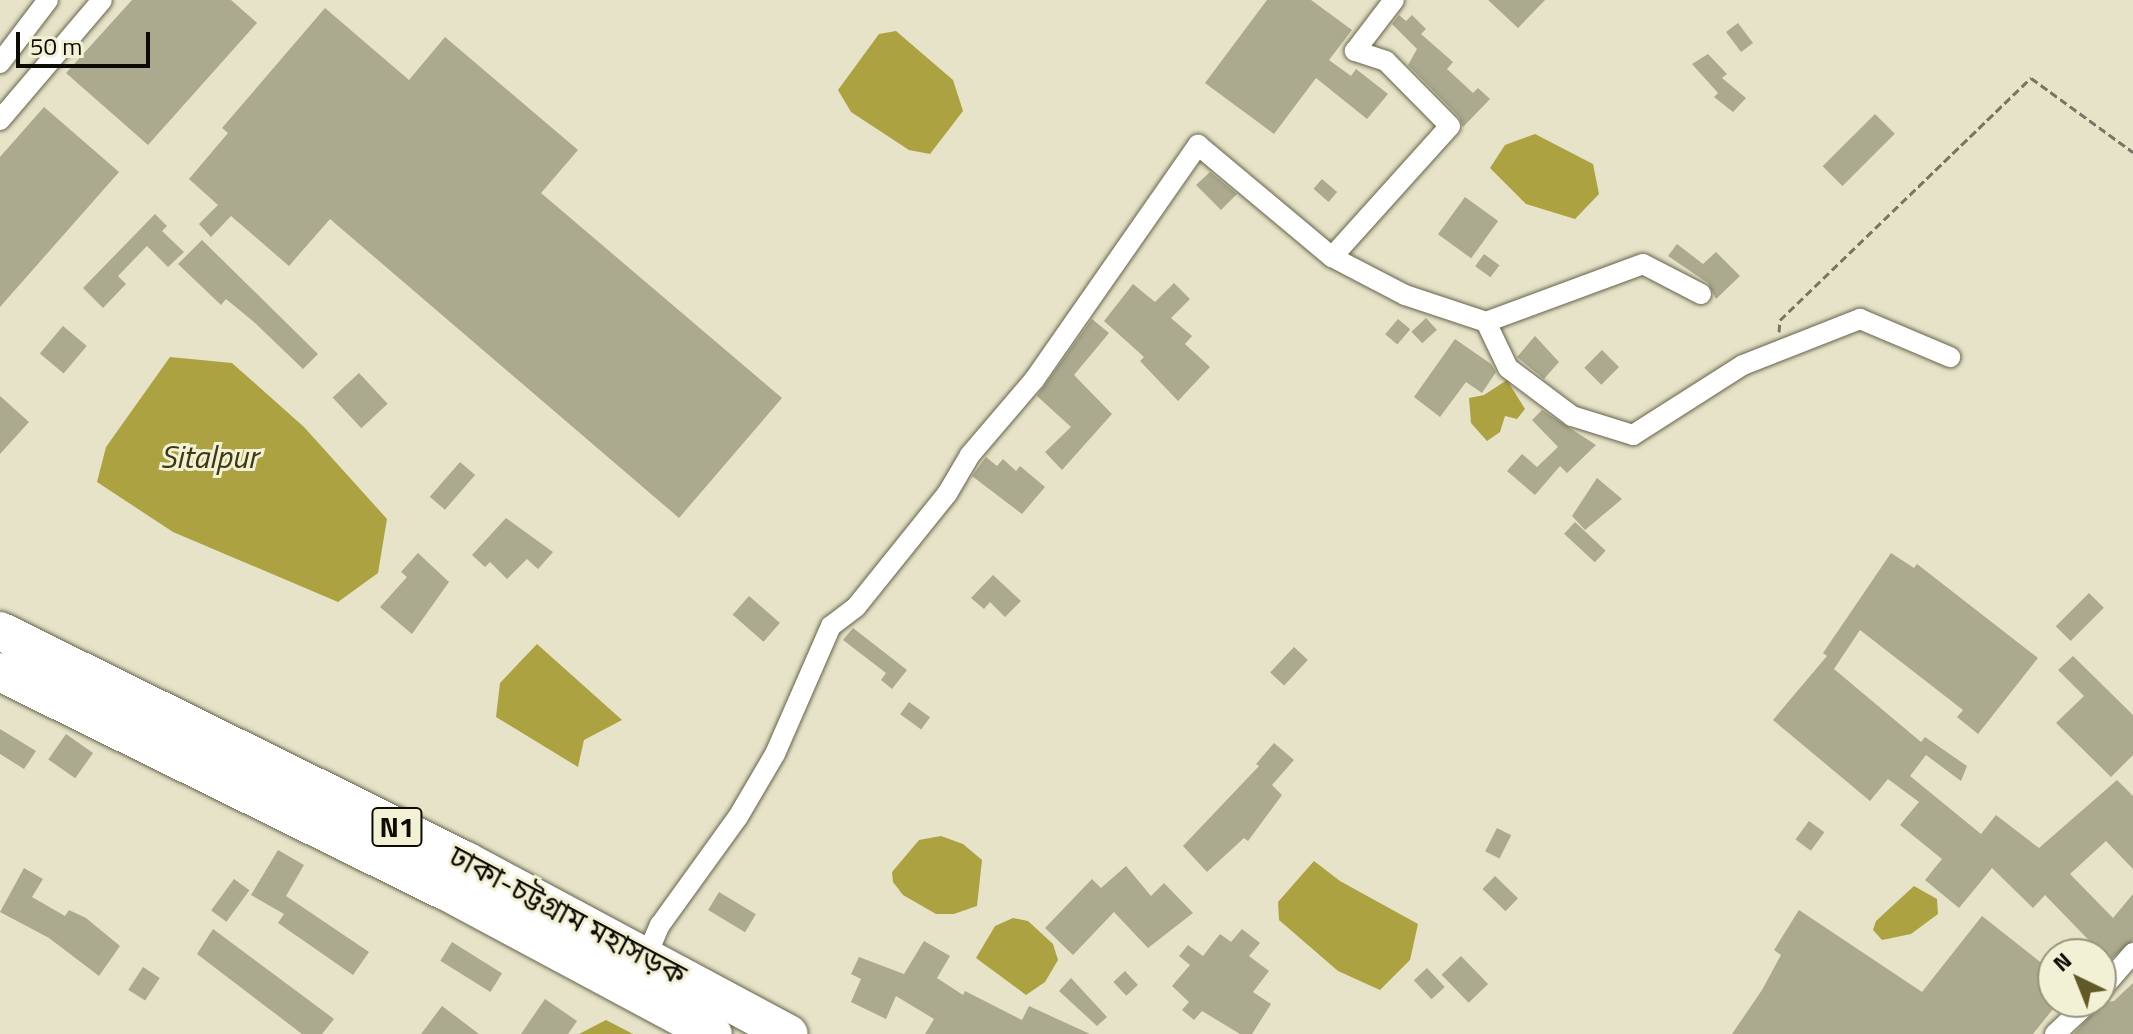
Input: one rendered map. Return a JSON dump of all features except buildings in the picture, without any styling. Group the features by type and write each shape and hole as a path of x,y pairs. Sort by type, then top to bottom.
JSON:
{"highway":[{"name":"ঢাকা-চট্টগ্রাম মহাসড়ক","path":"0,631 647,955 788,1034"},
{"name":"ঢাকা-চট্টগ্রাম মহাসড়ক","path":"0,672 444,890 713,1034"}],"street":[{"path":"0,63 48,0"},
{"path":"0,120 102,0"},
{"path":"1332,257 1450,126 1386,61 1355,51 1394,0"},
{"path":"647,955 660,925 738,817 775,754 831,626 856,607 947,494 970,455 1034,380 1198,145 1332,257 1405,295 1486,322 1643,264 1701,294"},
{"path":"1486,322 1508,368 1572,416 1633,435 1743,365 1860,319 1950,357"},
{"path":"2117,972 2133,953"},
{"path":"2055,1034 2072,1018"}],"path":[{"path":"1776,352 1780,320 2031,78 2133,152"}],"water":[{"path":"896,31 953,80 963,111 930,154 909,150 851,112 838,90 879,34"},
{"path":"1535,134 1593,164 1599,194 1575,219 1526,204 1490,168 1505,145"},
{"name":"Sitalpur","path":"170,357 232,363 304,427 387,519 378,573 338,602 173,532 97,482 106,447"},
{"path":"1507,380 1525,409 1517,419 1505,416 1500,432 1487,441 1471,423 1469,398 1484,395"},
{"path":"537,644 622,720 584,740 578,767 496,717 500,683"},
{"path":"941,836 963,844 982,860 977,906 954,914 936,914 903,895 893,882 892,872 919,840"},
{"path":"1314,861 1340,881 1418,924 1410,960 1380,990 1338,971 1279,920 1278,902"},
{"path":"1914,886 1937,899 1938,914 1911,934 1882,940 1873,930 1876,921"},
{"path":"1013,918 1028,921 1053,944 1058,960 1045,982 1026,995 976,958 995,926"},
{"path":"606,1020 633,1034 579,1034"}]}
